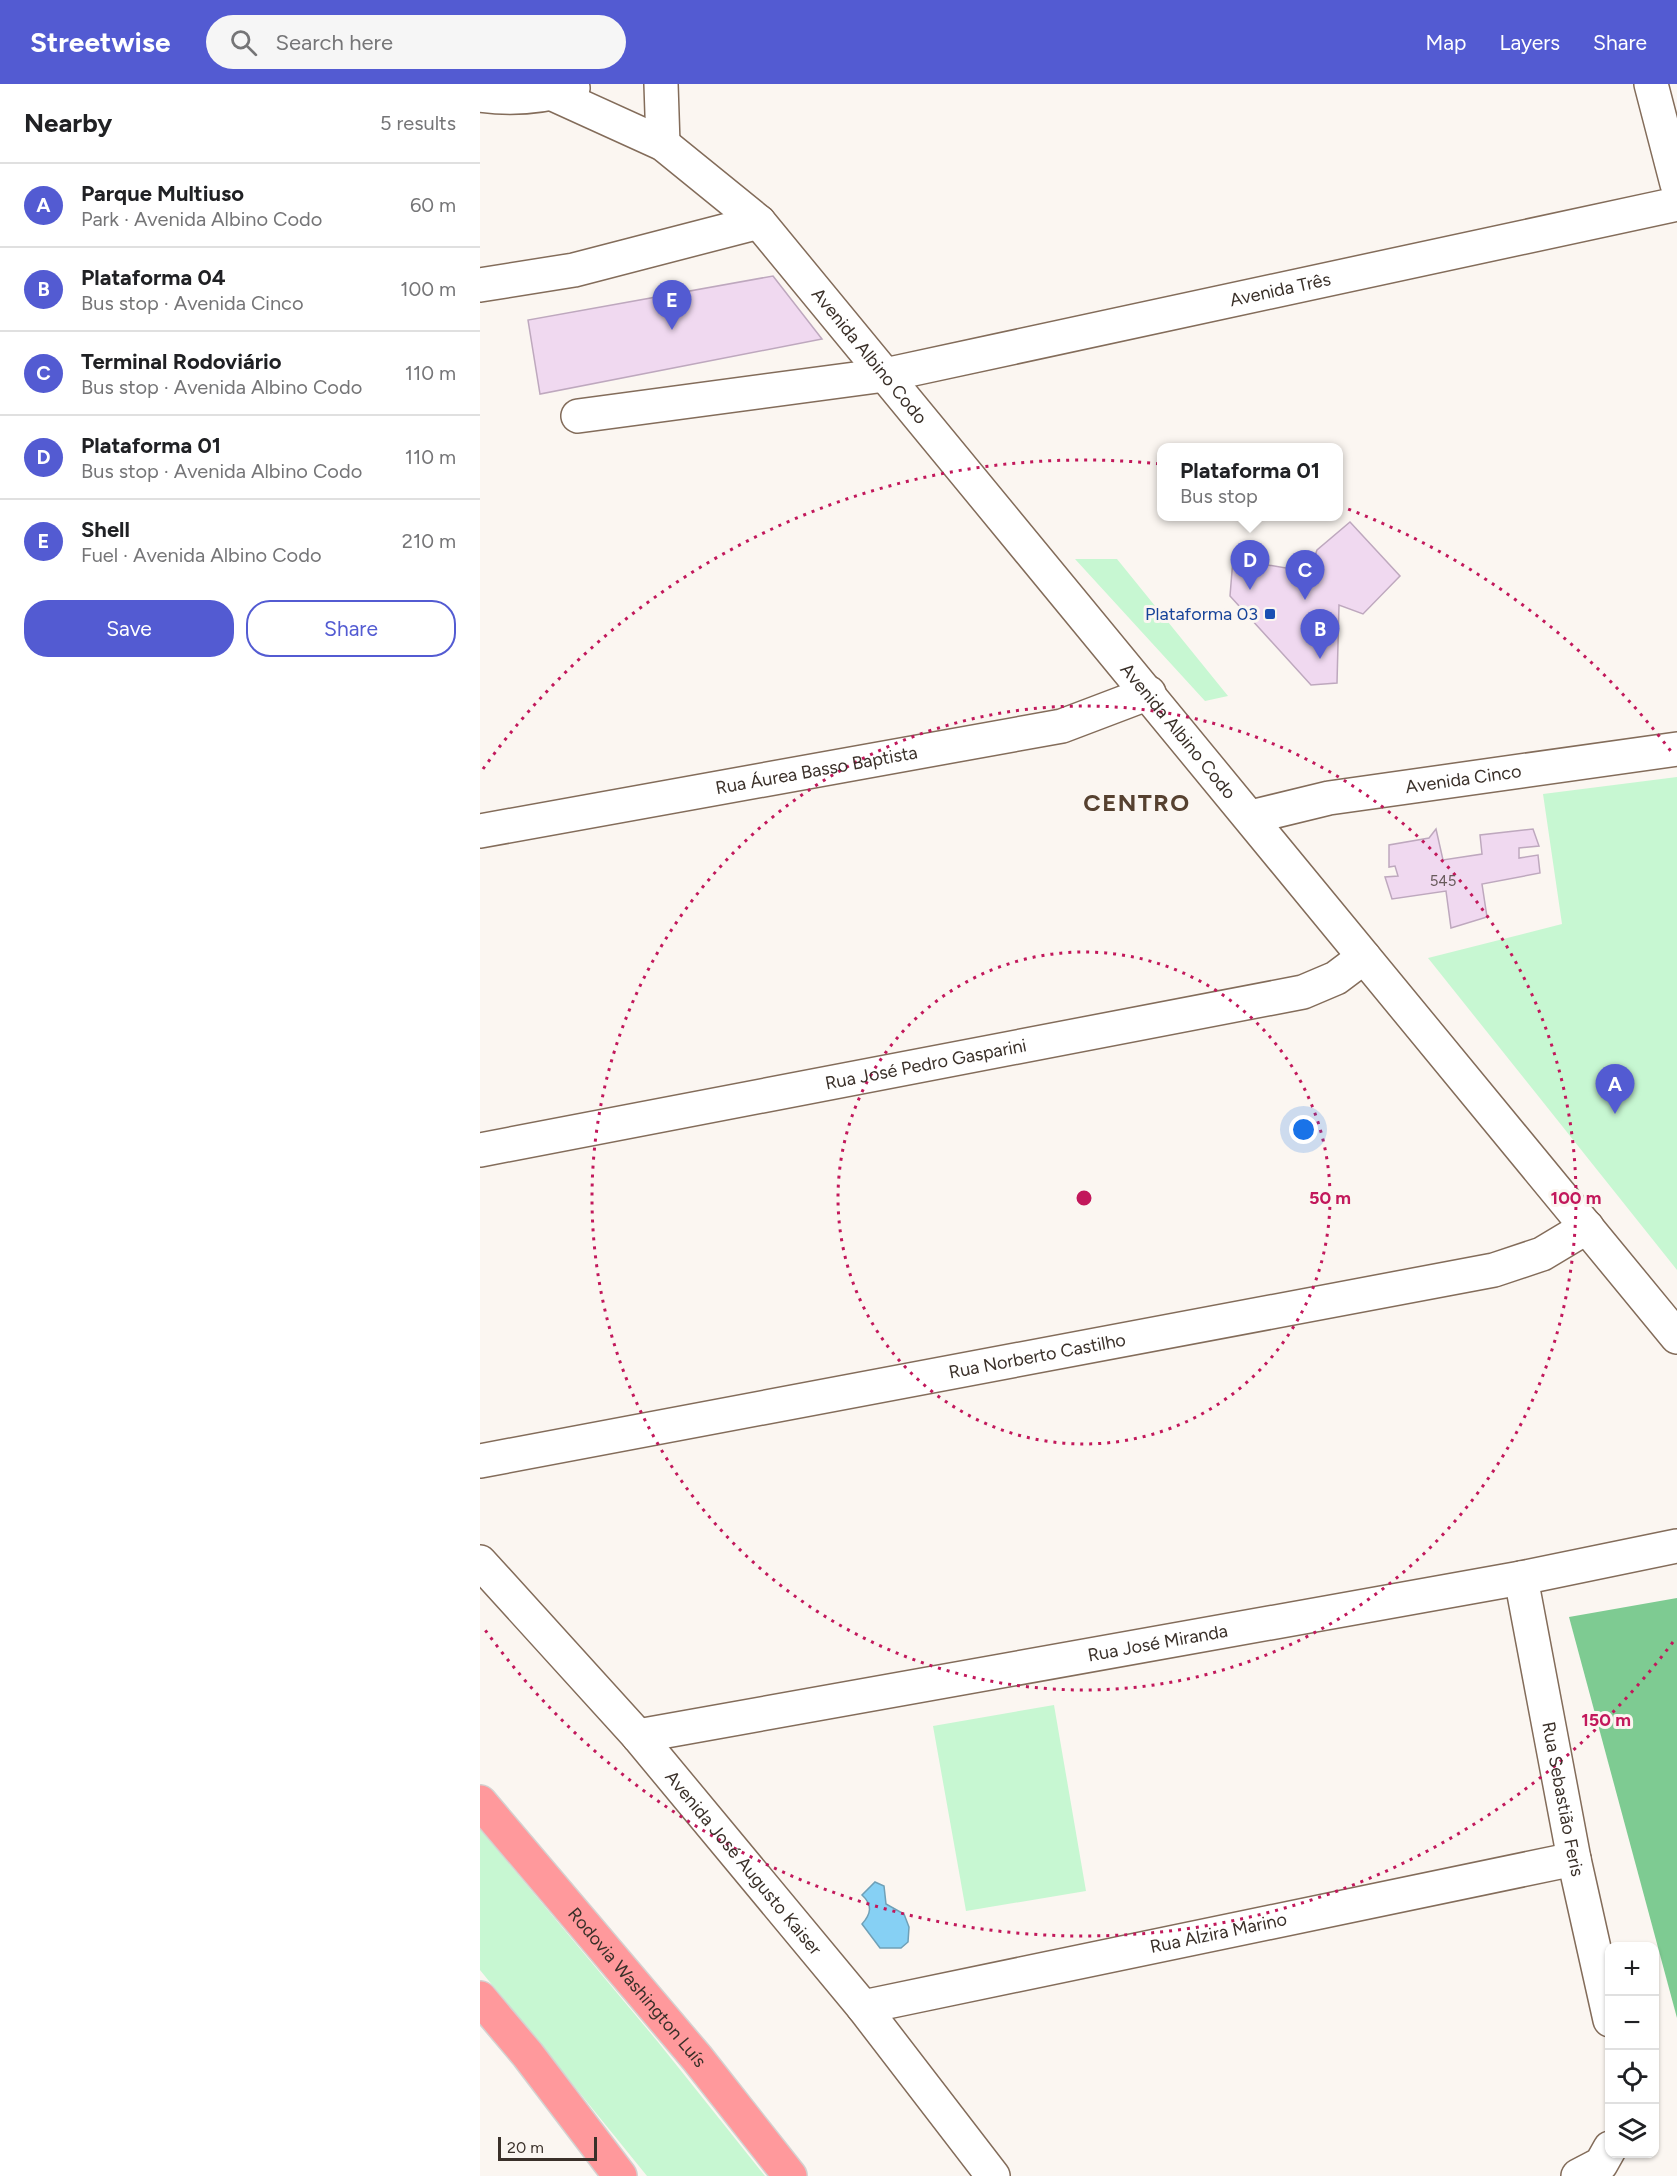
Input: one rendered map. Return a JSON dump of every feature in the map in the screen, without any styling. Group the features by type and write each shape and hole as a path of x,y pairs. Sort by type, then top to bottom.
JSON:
{"highway":[{"name":"Rodovia Washington Luís","path":"480,1802 697,2058 790,2176"},
{"path":"480,1998 528,2055 620,2176"}],"street":[{"path":"480,95 507,99 553,94 586,84"},
{"path":"661,84 663,144"},
{"path":"1651,84 1677,184"},
{"name":"Avenida Albino Codo","path":"553,94 663,144 759,222 1677,1337"},
{"name":"Avenida Três","path":"578,416 885,375 1677,204"},
{"path":"480,285 574,270 759,222"},
{"name":"Rua Áurea Basso Baptista","path":"480,831 1062,726 1149,693"},
{"name":"Avenida Cinco","path":"1251,817 1329,798 1677,749"},
{"name":"Rua José Pedro Gasparini","path":"480,1150 1303,992 1336,978 1364,957"},
{"name":"Rua Norberto Castilho","path":"480,1461 1494,1270 1542,1254 1587,1227"},
{"name":"Rua José Miranda","path":"638,1736 1521,1578 1677,1546"},
{"name":"Avenida José Augusto Kaiser","path":"480,1562 638,1736 863,2007 993,2176"},
{"name":"Rua Sebastião Feris","path":"1521,1578 1575,1859 1605,1997"},
{"name":"Rua Alzira Marino","path":"863,2007 1575,1859"},
{"path":"1578,2176 1600,2164 1605,2156"}],"green space":[{"path":"1075,559 1117,559 1228,696 1205,701"},
{"path":"1677,777 1677,1270 1428,958 1562,924 1543,794"},
{"path":"1677,1598 1677,2018 1659,1951 1659,1942 1657,1942 1569,1617"},
{"path":"1054,1705 1086,1891 966,1911 933,1726"},
{"path":"480,1829 658,2042 765,2176 647,2176 480,1970"}],"water":[{"path":"875,1882 884,1886 886,1904 904,1914 909,1927 908,1942 901,1948 880,1948 862,1924 870,1910 868,1902 862,1895"}],"building":[{"path":"773,276 822,339 540,394 528,320"},
{"path":"1350,522 1400,576 1363,614 1339,605 1337,683 1311,685 1230,596 1233,559 1309,572 1317,550"},
{"path":"1436,829 1443,860 1482,854 1480,835 1533,829 1539,846 1519,848 1519,858 1538,855 1540,873 1482,884 1487,917 1451,928 1446,891 1392,899 1385,877 1398,876 1395,866 1389,867 1389,845 1429,838"}],"place":[{"name":"Shell","path":"672,330"},
{"name":"Plataforma 01","path":"1250,590"},
{"name":"Terminal Rodoviário","path":"1305,600"},
{"name":"Plataforma 03","path":"1270,614"},
{"name":"Plataforma 04","path":"1320,659"},
{"name":"Parque Multiuso","path":"1615,1114"}],"district":[{"name":"CENTRO","path":"1137,803"}]}
